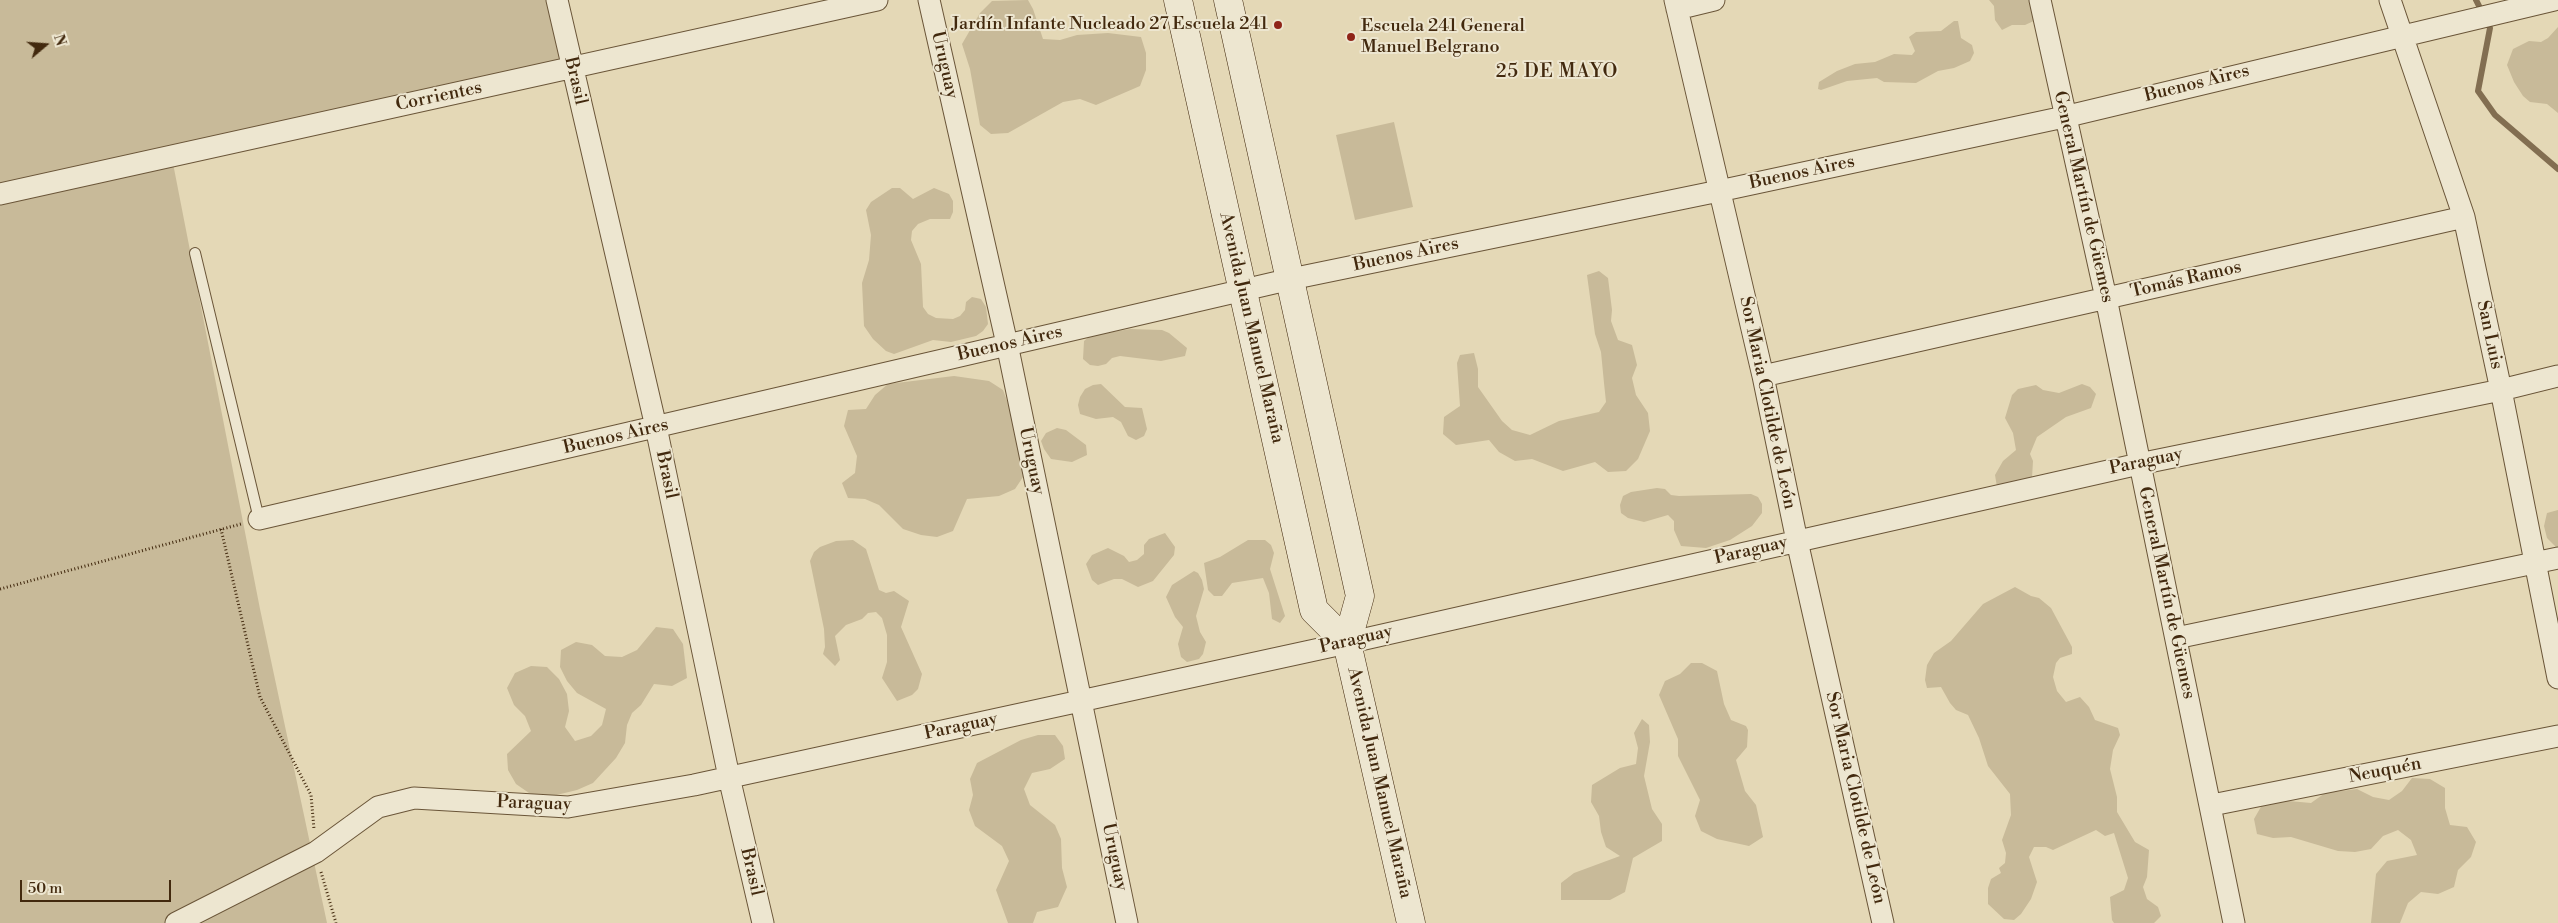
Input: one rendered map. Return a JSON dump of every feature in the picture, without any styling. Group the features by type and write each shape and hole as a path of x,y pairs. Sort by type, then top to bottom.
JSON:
{"street":[{"name":"Brasil","path":"557,0 656,428 729,777 763,923"},
{"name":"Corrientes","path":"0,194 878,0"},
{"name":"Uruguay","path":"929,0 1007,344 1127,923"},
{"name":"Avenida Juan Manuel Maraña","path":"1178,0 1314,610 1347,642"},
{"name":"Avenida Juan Manuel Maraña","path":"1228,0 1360,596 1347,642 1411,923"},
{"path":"1676,4 1714,0"},
{"name":"General Martín de Güemes","path":"2040,0 2064,117 2106,298 2139,464 2212,805 2234,923"},
{"name":"San Luis","path":"2390,0 2464,217 2501,390 2558,678"},
{"name":"Buenos Aires","path":"259,519 656,428 1290,278 1719,191 2064,117 2403,34 2554,0"},
{"name":"Sor Maria Clotilde de León","path":"1676,4 1762,376 1883,923"},
{"name":"Tomás Ramos","path":"1762,376 2464,217"},
{"name":"Paraguay","path":"176,923 316,852 378,806 414,798 568,807 729,777 1347,642 2139,464 2501,390 2558,376"},
{"path":"2176,638 2558,558"},
{"name":"Neuquén","path":"2212,805 2558,736"}],"lane":[{"path":"195,253 259,519"}],"path":[{"path":"0,589 259,519"},
{"path":"221,529 260,697 311,795 316,852 336,923"}],"shaded area":[{"path":"0,0 550,0 563,61 170,148 260,609 327,923 0,923"},
{"path":"1028,0 1043,39 1060,40 1077,35 1108,33 1141,37 1146,53 1146,70 1140,86 1096,105 1080,99 1063,102 1008,133 991,134 980,125 970,69 962,44 980,13 992,1"},
{"path":"1989,0 2036,0 2036,20 2025,25 2012,25 2002,30 1995,20 1994,6"},
{"path":"1954,21 1958,21 1961,38 1972,45 1974,53 1970,61 1954,68 1938,71 1916,83 1884,82 1877,78 1847,81 1821,90 1818,89 1819,82 1837,71 1855,64 1875,62 1894,54 1912,55 1915,51 1909,37 1916,32 1941,31"},
{"path":"2558,27 2558,113 2547,104 2530,102 2523,96 2514,82 2507,65 2513,49 2529,41 2541,42 2548,38"},
{"path":"1394,122 1413,207 1355,220 1336,135"},
{"path":"892,188 900,188 913,199 934,188 949,194 953,201 953,212 950,219 930,219 918,224 912,231 911,240 921,264 923,307 928,314 936,318 953,319 960,316 965,310 966,302 972,297 981,299 986,307 988,324 976,336 951,342 933,340 894,354 886,351 873,339 864,326 862,283 869,260 871,235 866,210 871,202"},
{"path":"1599,271 1608,278 1612,310 1611,321 1618,340 1632,345 1637,365 1632,378 1636,395 1648,413 1650,431 1638,459 1626,471 1608,472 1595,462 1563,471 1532,459 1515,461 1499,452 1489,440 1456,445 1443,434 1444,417 1460,406 1457,363 1460,355 1474,353 1478,369 1478,387 1502,421 1512,430 1530,435 1559,421 1599,412 1606,402 1601,352 1595,334 1587,275"},
{"path":"1130,329 1162,330 1169,333 1187,348 1185,356 1161,361 1120,356 1098,366 1090,365 1083,359 1084,341 1090,336"},
{"path":"954,376 989,381 1003,390 1009,406 1025,474 1015,489 999,496 967,499 953,531 937,537 921,535 903,529 879,505 865,499 848,498 842,483 855,473 857,456 844,426 848,410 866,409 875,395 888,384"},
{"path":"1101,384 1125,407 1142,408 1147,429 1144,436 1136,440 1128,436 1121,422 1113,417 1096,419 1080,414 1078,405 1085,389"},
{"path":"2082,384 2090,387 2096,394 2091,408 2066,417 2037,437 2030,454 2033,461 2032,478 1998,493 1995,475 2003,461 2016,450 2013,433 2005,418 2012,395 2018,389 2036,385 2043,390 2059,393"},
{"path":"1057,428 1066,430 1086,445 1087,455 1072,462 1051,459 1041,441 1046,433"},
{"path":"1657,488 1665,489 1671,495 1679,496 1751,494 1758,497 1762,504 1762,513 1752,526 1730,540 1706,548 1681,546 1674,530 1674,521 1668,515 1644,522 1628,518 1621,513 1620,505 1623,496 1631,492"},
{"path":"2558,510 2558,549 2547,538 2544,526 2547,513"},
{"path":"1165,533 1175,547 1174,555 1153,581 1138,587 1122,579 1114,579 1098,585 1092,580 1086,564 1092,555 1108,548 1124,556 1129,562 1137,560 1144,554 1144,545 1149,539"},
{"path":"853,540 866,549 879,590 886,593 894,591 909,601 901,627 922,674 918,689 912,695 897,701 882,678 887,662 887,635 882,618 876,612 868,613 862,619 846,625 835,636 840,660 835,666 823,654 825,647 824,629 810,561 814,552 820,547 836,541"},
{"path":"1248,540 1265,540 1271,545 1274,553 1270,569 1285,616 1280,623 1272,619 1269,593 1263,578 1232,583 1222,596 1214,596 1208,590 1204,563 1220,557"},
{"path":"1194,571 1198,573 1202,580 1204,589 1196,616 1200,632 1206,642 1203,654 1199,659 1187,662 1181,657 1178,644 1183,627 1175,617 1166,597 1172,585"},
{"path":"2015,587 2031,596 2039,598 2051,608 2072,647 2072,654 2060,658 2056,663 2053,677 2057,691 2066,702 2080,697 2089,707 2095,720 2118,728 2120,735 2113,750 2110,769 2117,797 2117,812 2135,842 2149,850 2147,877 2143,887 2147,899 2158,907 2161,916 2154,923 2114,923 2112,920 2110,897 2124,890 2128,878 2114,833 2105,836 2096,830 2053,850 2046,847 2034,847 2029,857 2037,882 2031,899 2021,914 2014,920 2004,919 1988,904 1988,888 1991,879 2001,873 1999,868 2005,863 2006,853 2002,840 2011,815 2010,794 1988,766 1979,738 1968,715 1956,710 1941,687 1927,688 1925,680 1927,665 1934,653 1951,641 1983,604"},
{"path":"656,627 673,629 683,644 687,678 672,686 654,684 641,705 632,713 627,725 625,743 616,758 593,783 577,790 544,798 529,793 516,784 508,770 507,754 531,731 525,716 514,705 507,688 515,673 531,666 547,667 559,679 567,694 569,711 565,727 575,741 591,736 602,725 606,709 577,693 567,681 560,667 561,650 576,642 592,645 605,656 622,657 637,650"},
{"path":"1691,663 1702,663 1717,671 1724,704 1731,720 1746,726 1748,730 1747,747 1736,760 1745,791 1756,805 1763,837 1749,846 1717,839 1701,831 1695,816 1700,800 1678,756 1678,739 1659,695 1665,681 1680,674"},
{"path":"1642,719 1649,725 1650,742 1644,776 1652,809 1662,824 1662,841 1633,858 1625,892 1610,900 1561,900 1561,883 1574,873 1620,856 1606,847 1601,832 1599,816 1591,802 1592,785 1620,768 1636,764 1638,748 1634,733"},
{"path":"1038,735 1055,735 1063,746 1065,759 1050,769 1032,773 1024,789 1030,805 1055,825 1061,839 1062,868 1067,887 1058,907 1037,912 1033,923 1008,923 996,890 1009,861 1002,846 975,826 969,810 973,795 970,779 977,763 1021,740"},
{"path":"2412,778 2430,779 2445,788 2445,808 2450,825 2467,827 2476,842 2471,857 2458,870 2454,887 2438,894 2421,892 2408,903 2400,923 2371,923 2376,874 2387,861 2417,855 2411,840 2398,830 2383,836 2371,849 2355,852 2338,851 2291,837 2273,838 2257,834 2254,819 2262,805 2278,800 2311,803 2325,793 2357,789 2373,797 2389,800 2402,791"}],"waterway":[{"path":"2476,0 2490,28 2478,91 2495,115 2558,169"}],"place":[{"name":"Jardín Infante Nucleado 27 Escuela 241","path":"1278,25"},
{"name":"Escuela 241 General Manuel Belgrano","path":"1351,37"}],"district":[{"name":"25 DE MAYO","path":"1557,72"}]}
